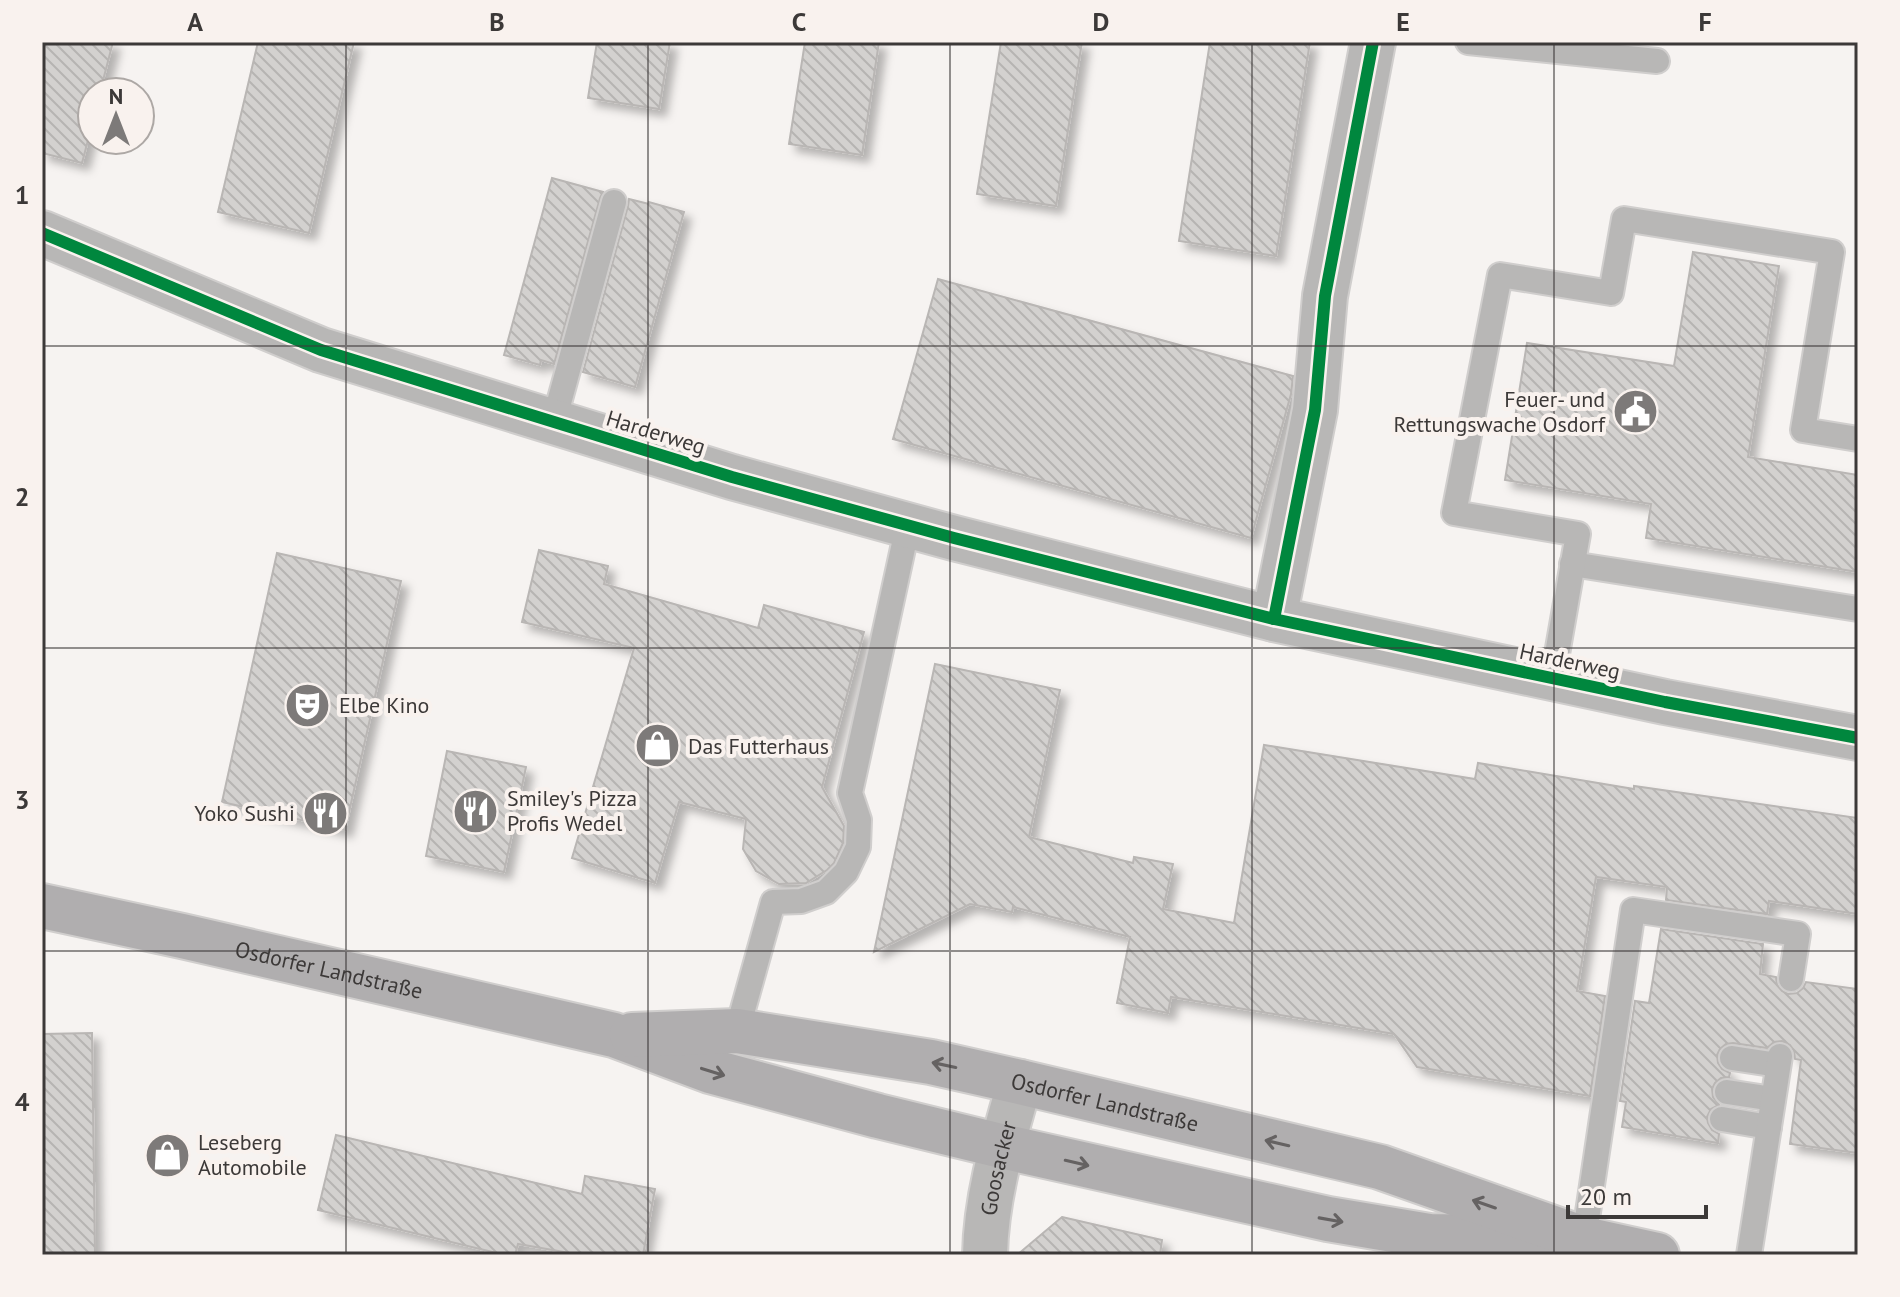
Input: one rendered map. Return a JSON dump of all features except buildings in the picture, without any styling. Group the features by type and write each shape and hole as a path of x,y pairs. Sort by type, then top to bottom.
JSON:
{"main road":[{"name":"Osdorfer Landstraße","path":"42,906 614,1035 710,1071 902,1122 1328,1219 1429,1236 1584,1239"},
{"name":"Osdorfer Landstraße","path":"614,1035 737,1031 931,1062 1380,1167 1584,1239 1657,1255"}],"street":[{"path":"1274,619 1315,410 1325,296 1373,42"},
{"name":"Harderweg","path":"42,233 321,350 732,477 1274,619 1665,702 1858,738"},
{"name":"Goosacker","path":"985,1255 1001,1146 1020,1082"}],"lane":[{"path":"1468,42 1657,61"},
{"path":"554,421 614,202"},
{"path":"1553,677 1578,534 1454,513 1500,275 1611,293 1624,219 1832,252 1803,430 1858,439"},
{"path":"737,1031 773,902 801,901 826,892 846,872 858,847 859,820 850,793 908,525"},
{"path":"1572,564 1858,609"},
{"path":"1584,1239 1620,1076 1633,910 1798,934 1791,979"},
{"path":"1732,1058 1779,1061 1749,1255"},
{"path":"1727,1092 1773,1099"},
{"path":"1722,1119 1769,1127"}],"cycle path":[{"path":"1274,619 1315,410 1325,296 1373,42"},
{"path":"42,233 321,350 732,477 954,538 1274,619 1665,702 1858,738"}],"place":[{"name":"Feuer- und Rettungswache Osdorf","path":"1636,412"},
{"name":"Elbe Kino","path":"308,705"},
{"name":"Das Futterhaus","path":"657,746"},
{"name":"Smiley's Pizza Profis Wedel","path":"476,811"},
{"name":"Yoko Sushi","path":"326,813"},
{"name":"Leseberg Automobile","path":"167,1155"}]}
